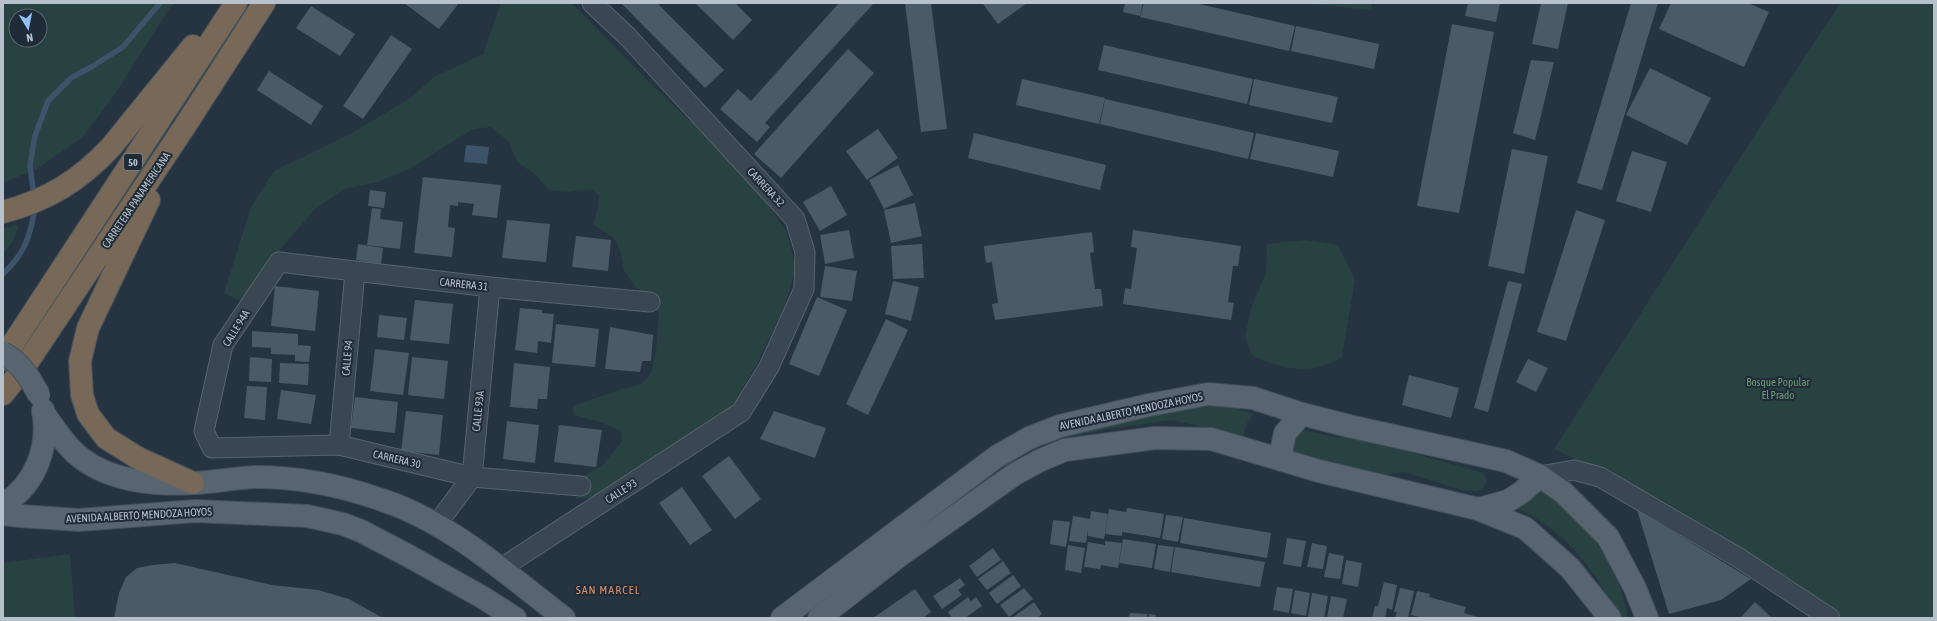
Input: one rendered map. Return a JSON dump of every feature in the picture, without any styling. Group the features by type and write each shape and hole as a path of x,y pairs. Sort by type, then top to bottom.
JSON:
{"highway":[{"path":"3,212 53,194 84,173 111,147 228,3"},
{"name":"CARRETERA PANAMERICANA","path":"3,360 236,3"},
{"name":"CARRETERA PANAMERICANA","path":"3,394 25,366 185,126 264,3"},
{"path":"185,126 88,328 82,348 80,372 82,395 88,414 103,435 128,452 193,484"}],"main road":[{"path":"3,353 19,365 30,379 41,403 65,442 75,453 95,467 124,478 140,482 193,484 254,477 307,480 384,500 437,524 500,569 564,618"},
{"name":"AVENIDA ALBERTO MENDOZA HOYOS","path":"782,618 996,457 1029,438 1060,426 1149,405 1208,394 1253,398 1302,414 1506,461 1540,476 1564,493 1608,537 1635,588 1647,618"},
{"path":"3,504 19,492 30,478 38,463 43,446 45,429 41,403"},
{"path":"1280,458 1285,434 1302,414"},
{"path":"819,618 899,556 1015,474 1041,460 1065,450 1155,438 1211,439 1380,486 1478,509 1525,528 1570,568 1610,618"},
{"path":"1478,509 1508,501 1522,492 1540,476"},
{"name":"AVENIDA ALBERTO MENDOZA HOYOS","path":"3,514 80,520 196,511 307,516 344,524 361,531 414,559 515,618"}],"street":[{"name":"CARRERA 32","path":"592,3 628,37 795,219 805,252 804,289 769,368 741,412"},
{"name":"CARRERA 31","path":"279,262 355,272 650,302"},
{"name":"CALLE 94A","path":"212,448 204,431 223,345 279,262"},
{"name":"CALLE 94","path":"339,445 355,272"},
{"name":"CALLE 93A","path":"472,477 490,286"},
{"name":"CALLE 93","path":"500,569 741,412"},
{"name":"CARRERA 30","path":"212,448 339,445 472,477 581,486"},
{"path":"1540,476 1574,470 1600,477 1739,558 1830,618"},
{"path":"437,524 472,477"}],"green space":[{"path":"3,3 175,3 168,10 117,91 83,137 37,169 3,183"},
{"path":"501,3 573,4 651,84 695,126 765,200 787,233 796,267 785,306 758,362 730,410 603,496 575,499 587,484 581,477 602,466 622,441 621,431 600,422 574,415 573,406 622,389 640,385 651,373 656,351 659,315 651,296 635,287 624,270 620,250 614,238 593,224 597,212 599,196 593,189 567,192 549,190 536,175 517,162 509,142 491,127 473,129 409,169 377,182 345,189 316,208 282,247 252,292 240,301 224,293 251,207 274,171 348,135 408,100 434,77 483,54"},
{"path":"1301,3 1372,3 1371,10"},
{"name":"Bosque Popular El Prado","path":"1841,3 1934,3 1934,618 1844,618 1762,561 1664,501 1554,449 1813,44"},
{"path":"19,225 12,243 3,252 3,228"},
{"path":"1305,240 1338,245 1355,280 1342,357 1319,367 1297,369 1275,364 1252,355 1245,337 1251,308 1266,273 1267,244"},
{"path":"1225,406 1254,414 1246,426 1244,440 1213,429 1171,420 1108,429 1060,439 1105,420 1191,407"},
{"path":"1295,428 1337,438 1348,434 1483,473 1487,481 1483,489 1476,491 1462,490 1404,472 1380,476 1290,451"},
{"path":"1537,482 1583,526 1606,557 1623,595 1628,618 1619,618 1610,600 1588,566 1561,537 1546,524 1510,505"},
{"path":"70,554 75,618 3,618 3,563"}],"water":[{"path":"466,145 489,147 487,164 464,162"}],"building":[{"path":"404,3 459,3 439,29"},
{"path":"621,3 657,3 724,70 705,88"},
{"path":"695,3 735,3 752,20 733,40"},
{"path":"839,3 874,3 765,123 770,127 757,142 720,109 738,89 751,101"},
{"path":"905,3 931,3 947,129 921,132"},
{"path":"983,3 1027,3 998,24 983,4"},
{"path":"1125,3 1143,3 1140,16 1123,12"},
{"path":"1144,3 1195,3 1295,26 1289,51 1140,17"},
{"path":"1468,3 1500,3 1496,22 1465,16"},
{"path":"1541,3 1568,3 1558,49 1532,44"},
{"path":"1631,3 1658,3 1602,190 1577,183"},
{"path":"1671,3 1748,3 1769,12 1744,67 1659,29"},
{"path":"311,6 355,34 340,56 296,28"},
{"path":"1452,24 1494,32 1459,213 1417,206"},
{"path":"1296,26 1379,44 1374,69 1291,51"},
{"path":"391,35 412,49 363,119 343,106"},
{"path":"1104,45 1253,79 1247,104 1098,70"},
{"path":"848,49 874,73 781,178 754,154"},
{"path":"1531,60 1554,62 1535,140 1513,133"},
{"path":"1650,68 1711,98 1687,145 1626,115"},
{"path":"269,71 323,106 311,125 257,90"},
{"path":"1022,79 1105,98 1099,124 1016,105"},
{"path":"1254,79 1338,97 1332,123 1249,105"},
{"path":"1105,99 1254,133 1248,159 1100,124"},
{"path":"878,129 898,158 867,180 846,151"},
{"path":"974,133 1106,165 1100,190 968,158"},
{"path":"1256,133 1339,151 1333,177 1250,159"},
{"path":"1512,149 1548,156 1524,274 1488,266"},
{"path":"1632,151 1667,162 1651,212 1616,201"},
{"path":"898,165 913,195 884,209 869,180"},
{"path":"423,177 501,185 497,218 472,215 474,204 458,202 458,206 450,205 448,227 455,228 452,257 414,253"},
{"path":"831,186 847,215 820,231 803,202"},
{"path":"370,190 386,192 384,208 368,206"},
{"path":"915,203 922,236 891,243 884,210"},
{"path":"372,208 381,209 380,219 403,222 400,249 367,245"},
{"path":"1576,210 1605,220 1566,341 1537,332"},
{"path":"507,220 550,224 546,262 502,258"},
{"path":"849,230 854,258 825,264 820,235"},
{"path":"1133,230 1241,246 1238,266 1233,266 1228,302 1234,303 1231,320 1123,304 1125,288 1131,289 1137,248 1131,247"},
{"path":"1092,232 1094,252 1090,253 1095,289 1101,289 1103,306 995,320 992,304 998,303 992,262 986,263 984,246"},
{"path":"576,236 611,240 608,271 572,267"},
{"path":"358,244 383,248 381,264 356,260"},
{"path":"922,244 924,278 893,279 891,246"},
{"path":"825,266 857,271 852,301 820,297"},
{"path":"893,281 919,287 911,321 885,314"},
{"path":"1508,281 1522,284 1488,412 1474,408"},
{"path":"275,286 319,291 315,331 271,326"},
{"path":"817,297 847,310 819,376 789,364"},
{"path":"415,300 453,304 449,344 410,340"},
{"path":"520,308 542,310 542,313 554,314 551,343 538,341 537,353 515,350"},
{"path":"379,315 407,318 404,340 377,337"},
{"path":"886,319 908,330 868,415 846,404"},
{"path":"556,324 599,329 595,367 552,363"},
{"path":"610,327 653,335 651,361 642,361 640,372 605,369"},
{"path":"252,331 298,334 298,345 311,346 309,362 295,361 295,355 271,354 271,348 252,347"},
{"path":"375,349 409,353 403,395 370,391"},
{"path":"250,357 272,359 271,382 249,381"},
{"path":"412,357 448,361 444,399 408,395"},
{"path":"1528,359 1548,368 1536,392 1516,382"},
{"path":"280,363 309,364 308,385 279,383"},
{"path":"514,363 550,367 547,399 538,399 537,409 510,407"},
{"path":"1409,375 1459,388 1451,418 1402,405"},
{"path":"247,386 267,387 265,420 244,418"},
{"path":"281,390 316,395 311,424 277,419"},
{"path":"355,397 398,402 395,433 351,428"},
{"path":"406,411 443,415 439,455 401,451"},
{"path":"774,411 826,428 815,458 760,439"},
{"path":"507,421 539,425 535,463 503,459"},
{"path":"559,425 602,430 596,467 554,462"},
{"path":"729,456 761,499 735,519 702,476"},
{"path":"682,487 712,530 690,545 659,503"},
{"path":"1127,508 1164,514 1160,538 1122,532 1122,536 1105,534 1109,509 1126,512"},
{"path":"1637,510 1751,579 1721,600 1669,614"},
{"path":"1091,511 1108,514 1104,539 1088,536 1088,530 1086,543 1069,541 1073,516 1090,519"},
{"path":"1166,515 1183,517 1178,542 1162,539"},
{"path":"1184,518 1271,533 1267,558 1180,543"},
{"path":"1053,520 1070,522 1066,547 1050,544"},
{"path":"1287,538 1306,541 1301,567 1283,564"},
{"path":"1123,539 1156,544 1152,568 1119,563"},
{"path":"1105,541 1122,543 1118,568 1101,565 1100,569 1084,567 1088,542 1105,545"},
{"path":"1312,543 1327,546 1323,569 1307,567"},
{"path":"1068,545 1085,548 1081,573 1065,570"},
{"path":"1158,545 1174,547 1170,572 1154,569"},
{"path":"1175,547 1265,562 1260,587 1171,572"},
{"path":"993,548 1001,560 977,577 969,566"},
{"path":"1329,553 1344,556 1340,579 1324,577"},
{"path":"1346,560 1362,563 1358,587 1342,584"},
{"path":"1003,561 1011,573 987,590 978,579"},
{"path":"175,563 272,585 318,590 349,599 383,618 114,618 119,593 126,577 137,568"},
{"path":"1013,575 1021,586 997,604 989,593"},
{"path":"960,578 965,585 958,590 962,595 942,609 933,596"},
{"path":"1384,582 1397,585 1392,610 1387,608 1385,618 1372,618 1375,606 1378,606"},
{"path":"1277,587 1293,589 1289,613 1273,610"},
{"path":"1024,588 1033,599 1009,617 1000,605"},
{"path":"1400,588 1414,591 1408,618 1395,618 1397,612 1394,612"},
{"path":"915,589 931,612 923,618 873,618"},
{"path":"1295,590 1310,593 1306,616 1291,613"},
{"path":"1417,591 1430,594 1429,597 1466,607 1464,613 1481,618 1424,618 1411,615"},
{"path":"1312,593 1328,596 1324,618 1308,617"},
{"path":"1331,596 1347,599 1343,618 1327,618"},
{"path":"968,597 971,601 976,597 982,606 965,618 952,618 948,612"},
{"path":"1034,602 1042,614 1037,618 1012,618"},
{"path":"1755,602 1772,618 1740,618"},
{"path":"1130,613 1147,614 1147,618 1129,618"},
{"path":"1149,614 1156,615 1155,618 1149,618"}],"waterway":[{"path":"34,197 30,165 35,136 48,101 71,78 123,47 160,3"},
{"path":"3,274 17,259 25,244 31,228 35,208"}],"district":[{"name":"SAN MARCEL","path":"608,590"}]}
